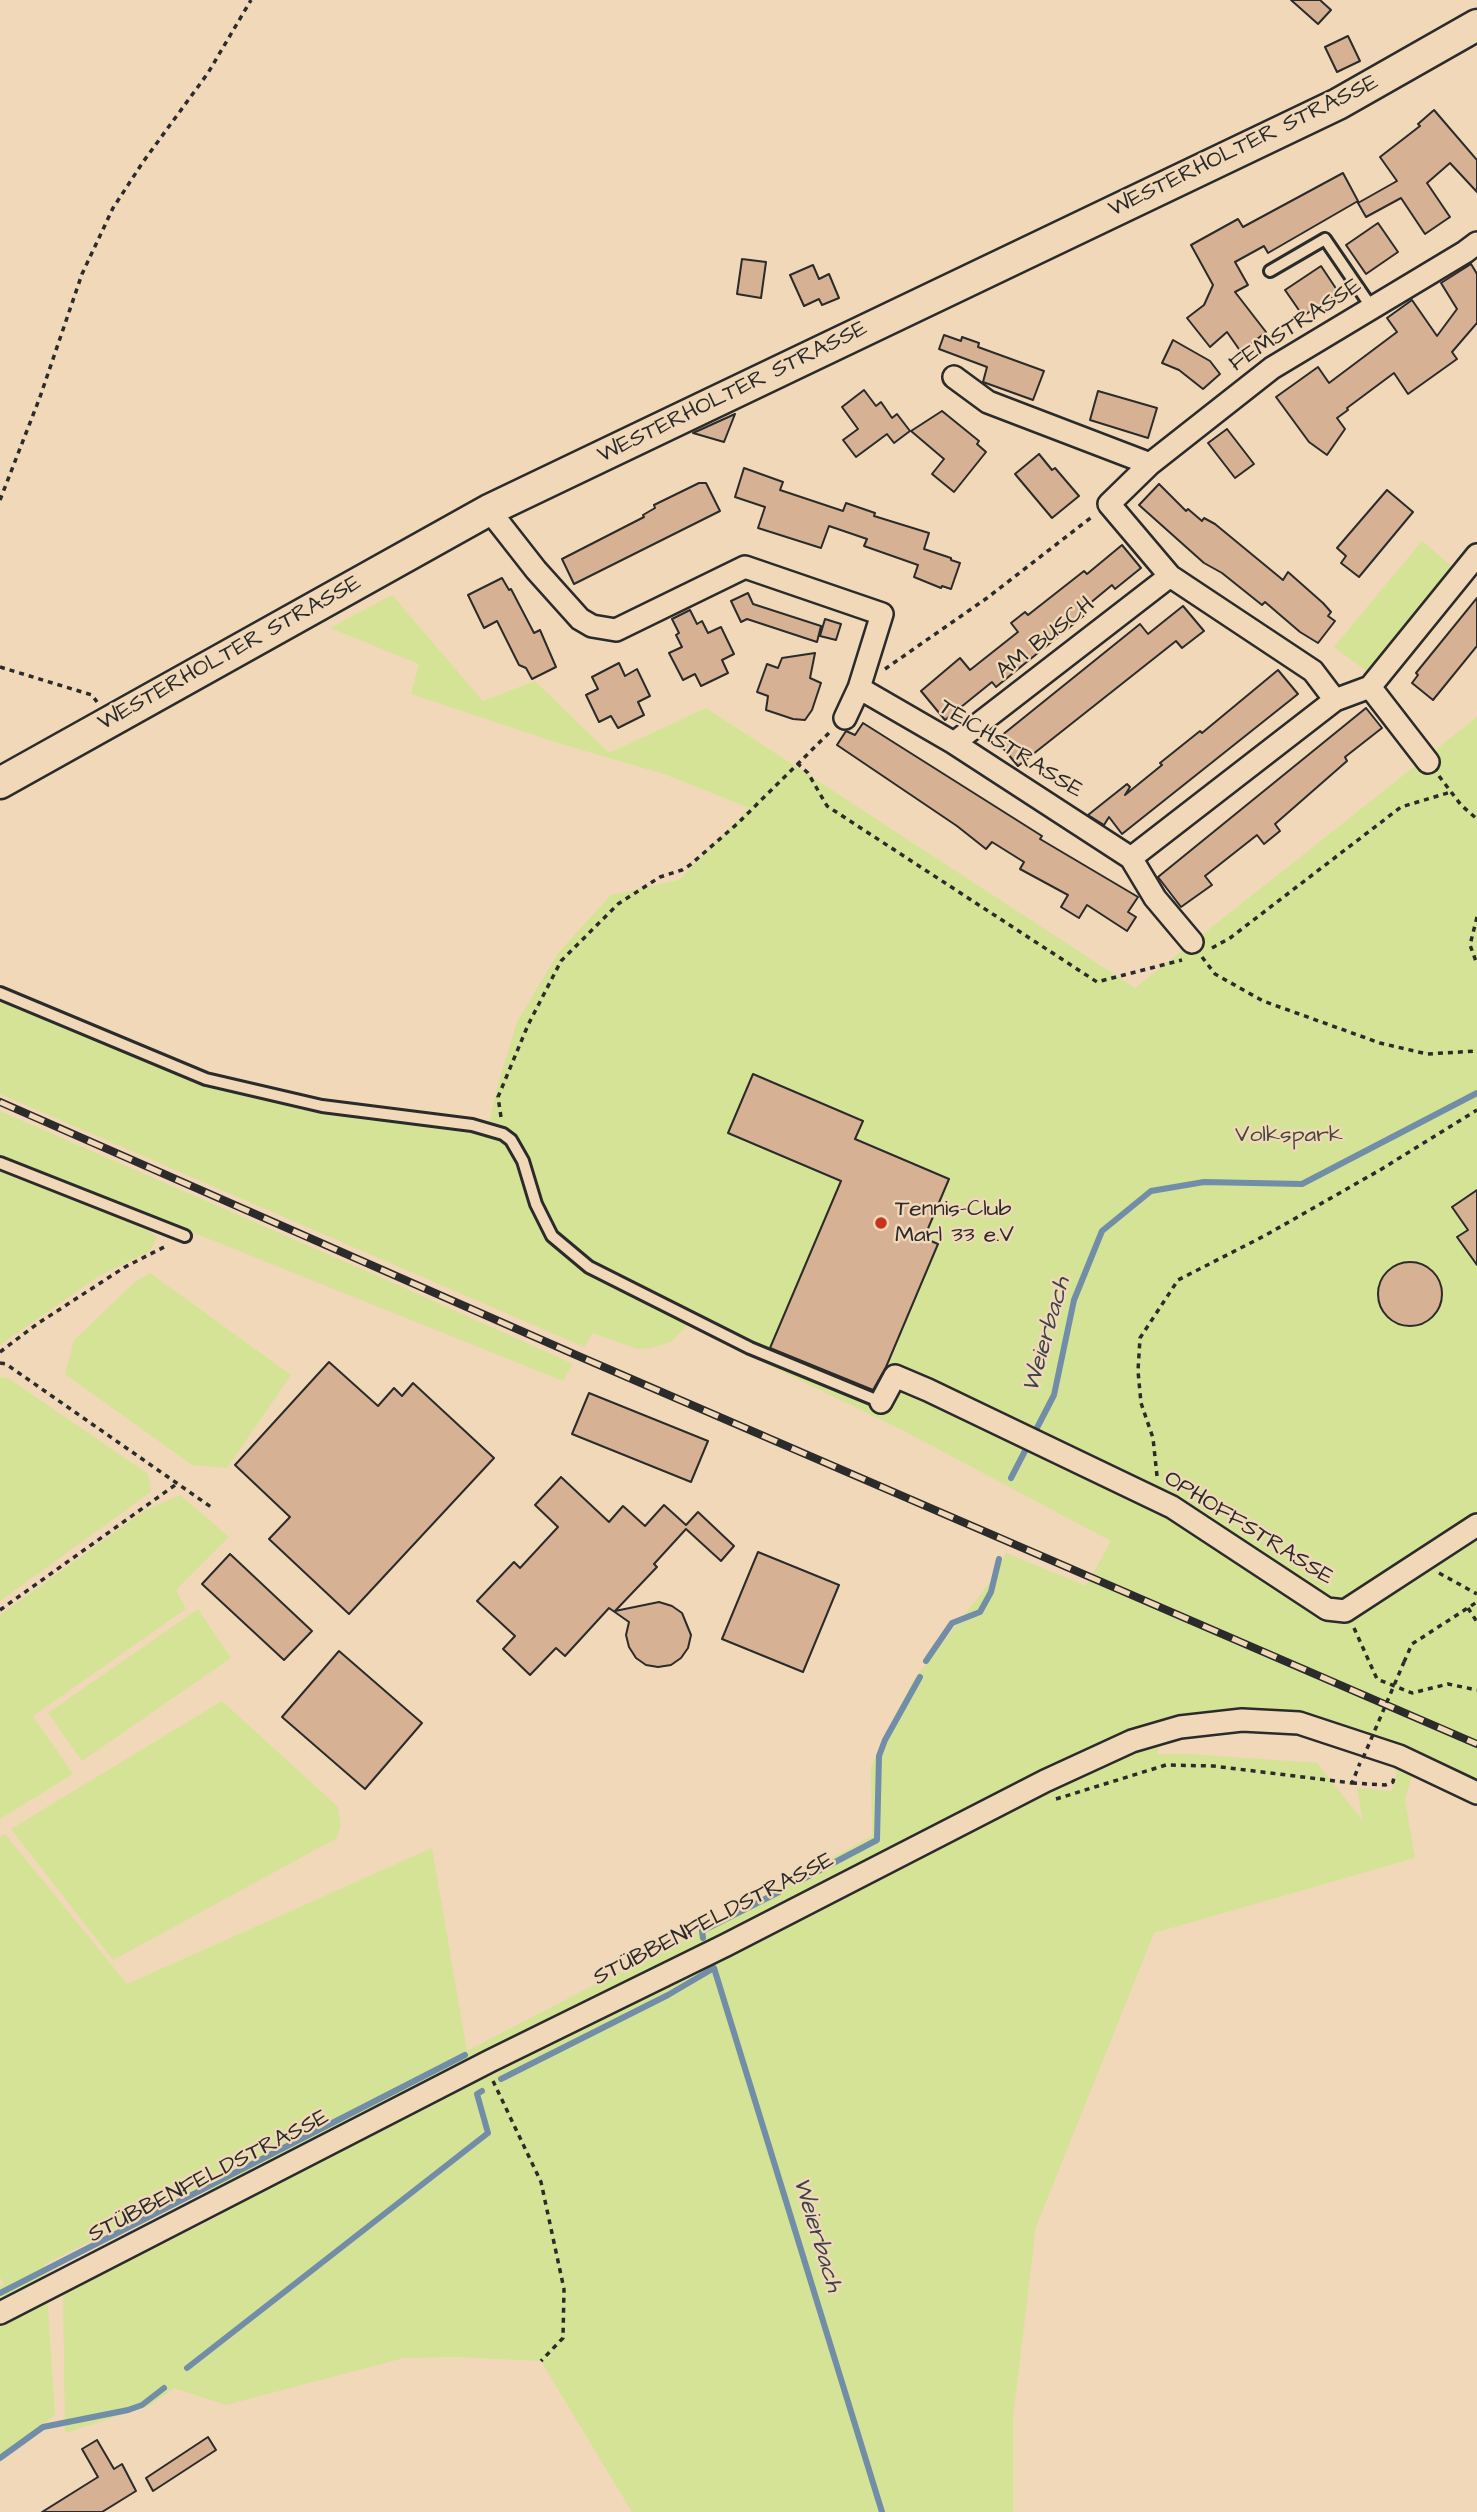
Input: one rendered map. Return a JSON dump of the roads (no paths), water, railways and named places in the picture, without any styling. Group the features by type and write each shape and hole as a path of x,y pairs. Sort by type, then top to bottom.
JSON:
{"main road":[{"name":"WESTERHOLTER STRASSE","path":"0,783 489,510 1338,104 1477,25"}],"street":[{"name":"FEMSTRASSE","path":"1170,576 1109,504 1150,464 1272,368 1477,243"},
{"path":"954,377 988,402 1150,464"},
{"path":"489,510 536,570 580,619 592,626 616,630 746,567 882,614 859,688 845,718"},
{"path":"1130,858 1335,700 1370,687 1477,555"},
{"path":"1170,576 1313,671 1335,700"},
{"name":"AM BUSCH","path":"954,743 1170,576"},
{"path":"1370,687 1428,762"},
{"name":"TEICHSTRASSE","path":"859,688 954,743 1130,858 1155,898 1196,948"},
{"name":"OPHOFFSTRASSE","path":"881,1402 895,1376 928,1390 1172,1507 1309,1600 1327,1609 1345,1611 1477,1525"},
{"name":"STÜBBENFELDSTRASSE","path":"0,2313 1045,1781 1132,1741 1180,1727 1242,1720 1300,1723 1399,1756 1477,1793"}],"lane":[{"path":"1270,271 1325,239 1372,308"},
{"path":"0,993 206,1079 322,1106 472,1125 503,1134 511,1140 523,1161 536,1204 552,1236 589,1267 750,1348 881,1402"},
{"path":"0,1163 185,1236"}],"waterway":[{"name":"Weierbach","path":"1011,1478 1054,1395 1074,1300 1102,1231 1151,1191 1204,1182 1302,1184 1477,1093"},
{"name":"Weierbach","path":"926,1661 952,1623 980,1612 991,1592 999,1559"},
{"name":"Weierbach","path":"801,1880 877,1840 879,1756 920,1677"},
{"name":"Weierbach","path":"703,1938 702,1931 779,1892"},
{"name":"Weierbach","path":"501,2079 668,1995 714,1968 882,2512"},
{"path":"0,2293 465,2055"},
{"path":"187,2368 488,2133 477,2094 482,2091"},
{"path":"0,2458 43,2427 128,2410 142,2405 164,2388"}],"railway":[{"path":"0,1102 576,1355 1477,1744"}],"place":[{"name":"Tennis-Club Marl 33 e.V","path":"881,1223"}],"park label":[{"name":"Volkspark","path":"1289,1136"}]}
